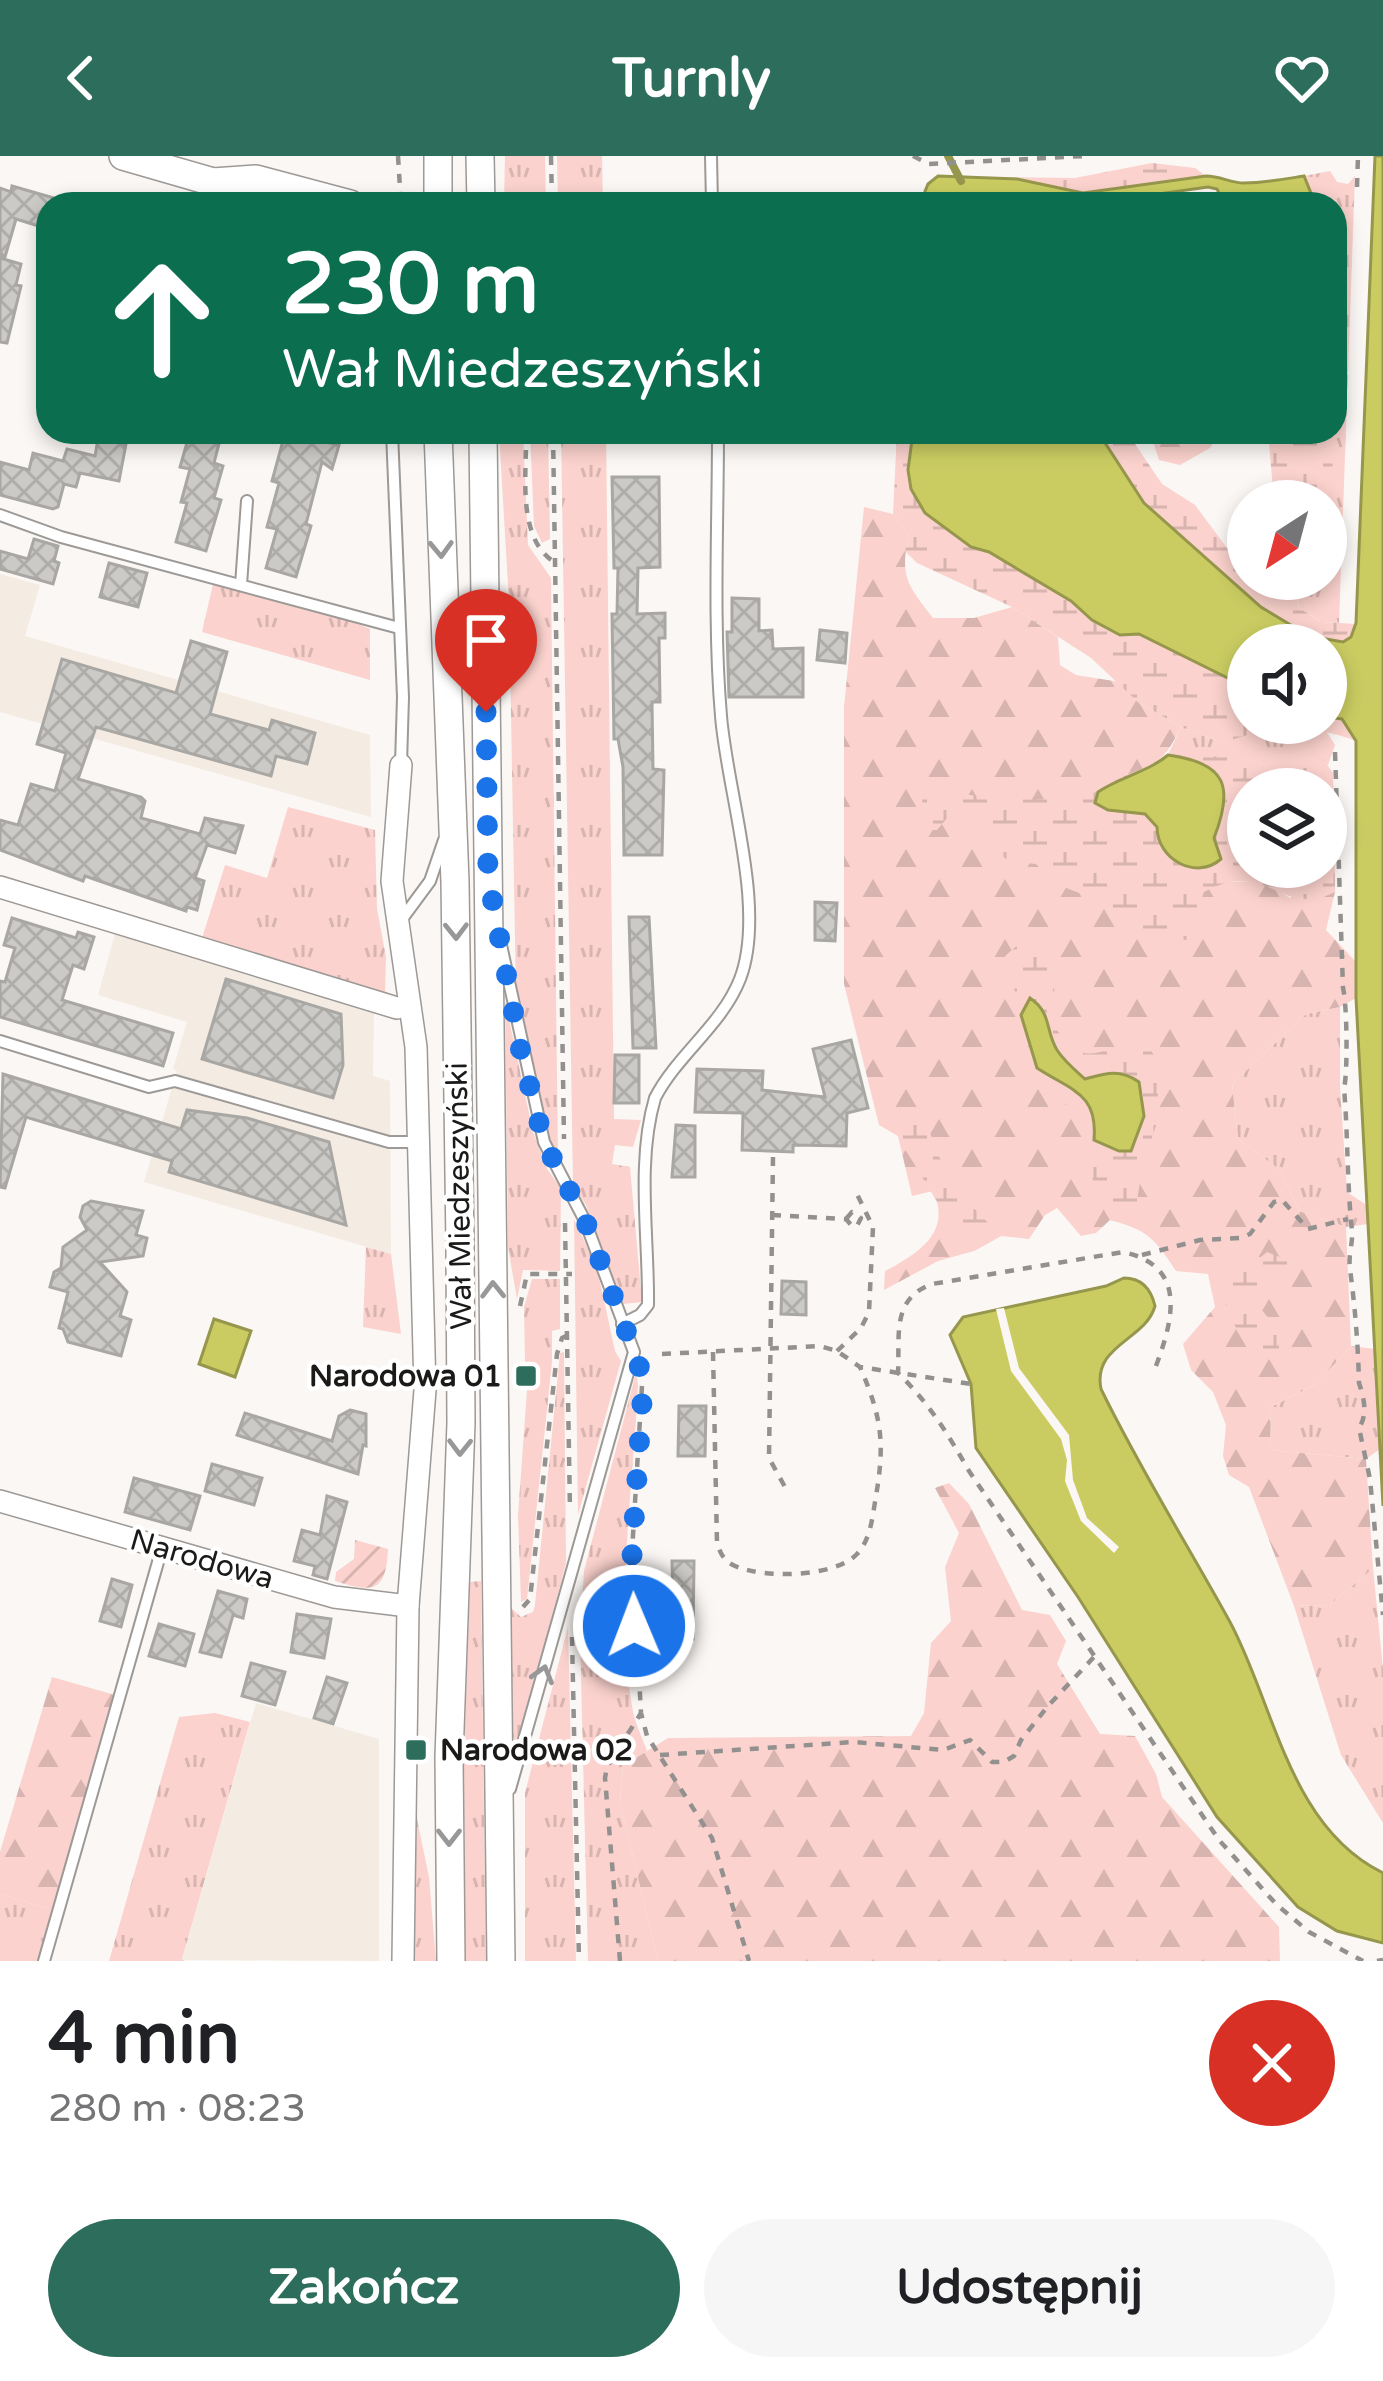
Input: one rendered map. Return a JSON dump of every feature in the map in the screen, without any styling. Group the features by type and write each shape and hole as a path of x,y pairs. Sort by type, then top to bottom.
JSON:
{"main road":[{"path":"123,156 213,182 228,192"},
{"path":"438,156 438,192"},
{"path":"480,156 481,192"},
{"path":"213,182 256,179 305,192"},
{"name":"Wał Miedzeszyński","path":"438,444 452,814 461,1423 449,1757 451,1961"},
{"name":"Wał Miedzeszyński","path":"483,444 501,1961"}],"street":[{"name":"Wał Miedzeszyński","path":"401,765 393,839 396,928 416,1047 425,1390 407,1606 403,1961"},
{"path":"0,887 398,1008"},
{"name":"Narodowa","path":"0,1501 334,1597 407,1606"}],"lane":[{"path":"711,156 712,192"},
{"path":"392,444 401,765"},
{"path":"622,1324 648,1305 646,1180 649,1117 655,1098 730,1000 742,976 748,943 746,873 721,720 718,444"},
{"path":"241,585 247,501"},
{"path":"0,515 61,537 399,628"},
{"path":"396,928 430,880 452,814"},
{"path":"488,876 544,1142 585,1220 634,1352 499,1827"},
{"path":"0,1041 149,1087 175,1081 389,1142 418,1142"},
{"path":"44,1961 162,1548"}],"path":[{"path":"398,156 401,192"},
{"path":"551,156 552,192"},
{"path":"913,156 929,164 1085,156"},
{"path":"1358,156 1358,187"},
{"path":"401,175 411,174"},
{"path":"526,444 530,530 537,548 554,562"},
{"path":"553,444 570,1520"},
{"path":"1335,752 1342,988 1347,1001 1349,1266 1364,1396 1365,1419 1360,1428 1370,1479 1383,1615"},
{"path":"773,1157 769,1458 784,1487"},
{"path":"837,1351 861,1328 868,1312 873,1227 854,1188"},
{"path":"1348,1220 1308,1229 1282,1200 1274,1202 1250,1234 1240,1238 1200,1240 1140,1256 1123,1252 932,1284 914,1291 902,1310 898,1373 933,1411 1246,1873 1309,1932 1363,1961"},
{"path":"772,1215 846,1219"},
{"path":"1140,1256 1166,1281 1172,1300 1172,1321 1156,1366"},
{"path":"527,1274 569,1274"},
{"path":"662,1354 820,1346 860,1367 971,1384"},
{"path":"634,1352 643,1388 632,1552 641,1713 647,1736 712,1838 749,1961"},
{"path":"712,1352 721,1554 735,1566 794,1574 842,1566 864,1544 870,1527 883,1435 860,1367"},
{"path":"571,1626 579,1961"},
{"path":"660,1755 854,1742 943,1750 970,1740 981,1755 1004,1762 1014,1756 1048,1706 1095,1656"},
{"path":"620,1961 605,1778 641,1713"}],"shaded area":[{"path":"1375,156 1383,156 1383,1506 1356,998 1356,741 1347,727 1347,640 1356,623"},
{"path":"938,176 1017,179 1078,192 925,192"},
{"path":"1206,176 1244,183 1304,176 1311,192 1218,192 1208,187 1090,192"},
{"path":"911,444 1106,444 1144,503 1227,577 1227,600 1253,600 1289,624 1227,624 1227,678 1139,634 1120,635 989,552 971,547 925,513 911,489"},
{"path":"0,574 40,585 25,636 370,735 371,817 0,712"},
{"path":"1168,755 1203,764 1221,780 1224,805 1214,838 1221,859 1211,865 1190,867 1171,857 1145,814 1108,810 1095,803 1098,792"},
{"path":"116,930 374,1007 373,1076 390,1081 391,1254 144,1182 187,1022 98,995"},
{"path":"1030,998 1045,1016 1057,1050 1085,1079 1113,1073 1139,1082 1144,1116 1131,1151 1094,1140 1087,1103 1037,1068 1021,1015"},
{"path":"1124,1278 1145,1286 1155,1306 1142,1327 1104,1362 1101,1389 1230,1622 1305,1796 1351,1852 1383,1873 1383,1943 1337,1931 1298,1907 1217,1817 1078,1597 976,1448 971,1384 950,1335 963,1317"},
{"path":"214,1319 251,1331 235,1377 199,1364"},
{"path":"256,1703 379,1739 379,1961 182,1960"}],"green space":[{"path":"505,156 545,156 546,192 504,192"},
{"path":"557,156 602,156 603,192 558,192"},
{"path":"1152,163 1195,168 1206,176 1093,192 925,192 938,176 1075,178"},
{"path":"1330,171 1337,182 1348,184 1355,176 1347,400 1347,192 1310,192 1304,176"},
{"path":"500,444 524,444 528,545 551,578 558,1159 548,1138 516,994 509,602"},
{"path":"531,444 548,444 550,539 542,543 534,526"},
{"path":"561,444 606,444 614,1119 641,1120 633,1147 615,1145 612,1164 630,1167 642,1302 623,1304 586,1205 573,1185"},
{"path":"896,444 911,444 911,489 925,513 971,547 989,552 1120,635 1139,634 1227,678 1227,742 1181,727 1138,702 1091,658 1012,607 917,563 905,551 909,535 893,514"},
{"path":"1106,444 1135,444 1162,484 1195,505 1227,548 1227,577 1144,503"},
{"path":"1154,444 1212,444 1180,465 1159,460"},
{"path":"1269,444 1333,444 1332,480 1272,480"},
{"path":"1307,444 1345,444 1344,480 1319,480"},
{"path":"864,507 893,514 909,535 908,580 933,618 974,618 1012,607 1058,637 1060,665 1076,675 1120,682 1138,702 1181,727 1156,762 1117,780 1227,882 1227,888 1273,888 1290,898 1302,888 1335,888 1326,930 1355,961 1356,998 1340,1007 1306,1014 1232,1084 1238,1139 1280,1170 1299,1211 1346,1227 1351,1346 1316,1384 1271,1407 1270,1450 1366,1459 1373,1568 1330,1605 1294,1606 1249,1487 1229,1475 1223,1456 1226,1425 1213,1392 1191,1370 1183,1344 1215,1307 1208,1274 1176,1271 1149,1237 1110,1220 1096,1233 1081,1236 1057,1208 1045,1215 1029,1239 1001,1236 974,1251 938,1261 884,1290 885,1271 929,1240 938,1205 933,1191 912,1196 898,1136 879,1125 844,984 844,707"},
{"path":"213,584 338,616 370,629 370,680 202,632"},
{"path":"1253,600 1297,600 1299,608 1322,622 1356,624 1347,640 1347,624 1289,624"},
{"path":"1297,600 1340,600 1339,623 1322,622 1299,608"},
{"path":"1181,727 1222,743 1335,745 1328,765 1318,768 1227,768 1227,871 1157,840 1194,758 1168,755"},
{"path":"1168,755 1249,758 1283,768 1227,768 1227,883 1204,892 1187,940 1161,937 1135,926 1100,901 1056,884 1036,864 1009,861 994,850 983,823 953,811 937,830 929,830 922,799 934,787 970,795 1056,799 1096,792"},
{"path":"1323,759 1329,768 1299,768 1303,764"},
{"path":"288,807 375,830 385,993 202,938 225,865 267,878"},
{"path":"1269,888 1335,888 1316,898"},
{"path":"1029,942 1051,968 1053,1024 1065,1041 1086,1053 1147,1045 1156,1058 1159,1117 1143,1163 1133,1226 1110,1220 1101,1204 1092,1175 1093,1139 1086,1118 1050,1097 1041,1085 1005,956"},
{"path":"505,1001 533,1132 547,1169 561,1188 560,1271 523,1270 517,1299 508,1247"},
{"path":"1340,1007 1347,1192 1368,1206 1368,1224 1346,1227 1299,1211 1280,1170 1238,1139 1232,1084 1306,1014"},
{"path":"911,1121 926,1123 950,1184 1001,1236 974,1251 963,1239 900,1142 903,1128"},
{"path":"574,1219 597,1268 621,1361 578,1515"},
{"path":"366,1247 391,1254 401,1334 363,1327"},
{"path":"1267,1252 1287,1260 1291,1275 1281,1291 1253,1288 1248,1293 1279,1331 1279,1350 1265,1362 1247,1346 1234,1323 1220,1273 1234,1258 1250,1266"},
{"path":"532,1279 560,1279 560,1329 552,1331 527,1599 521,1602 518,1515 527,1390 531,1387 531,1365 525,1362 524,1307"},
{"path":"1351,1346 1375,1349 1380,1449 1366,1459 1270,1450 1271,1407 1316,1384"},
{"path":"564,1352 566,1563 519,1742 513,1748 511,1608 521,1617 533,1612 535,1605 560,1353"},
{"path":"636,1373 625,1628 633,1712 647,1751 623,1766 620,1803 658,1961 588,1961 580,1635 584,1571"},
{"path":"949,1483 969,1504 1022,1610 1050,1615 1066,1641 1057,1664 1100,1734 1135,1736 1156,1774 1162,1797 1279,1927 1280,1961 658,1961 620,1803 623,1766 668,1738 911,1736 924,1713 931,1643 951,1621 945,1567 959,1533 935,1488"},
{"path":"355,1540 388,1549 384,1574 375,1586 335,1581 336,1572 354,1559"},
{"path":"1373,1568 1383,1669 1383,1823 1341,1755 1294,1606 1330,1605"},
{"path":"481,1581 486,1961 465,1961 464,1755 470,1582"},
{"path":"568,1627 576,1961 525,1961 525,1793"},
{"path":"52,1677 115,1695 53,1910 0,1894 0,1852"},
{"path":"215,1713 250,1722 185,1961 109,1961 179,1717"},
{"path":"411,1759 429,1877 436,1961 410,1961"},
{"path":"0,1894 53,1910 38,1961 0,1961"}],"pier":[{"path":"1004,1308 1019,1368 1069,1435 1073,1480 1087,1518 1119,1547 1114,1553 1081,1521 1065,1481 1067,1460 1061,1439 1011,1371 996,1309"}],"building":[{"path":"12,186 36,193 36,225 16,219 5,257 0,256 0,188 11,192"},
{"path":"0,258 21,264 16,285 21,286 7,343 0,342"},
{"path":"97,444 126,444 119,481 80,473 76,487 64,484 58,507 53,509 0,495 0,462 29,470 33,453 63,461 67,449 95,456"},
{"path":"187,444 219,444 214,463 223,466 214,498 221,500 206,551 176,542 190,469 180,467"},
{"path":"282,444 339,445 332,469 322,462 296,577 266,568 277,529 267,527 279,483 272,481"},
{"path":"612,477 659,477 660,567 638,568 637,614 665,613 665,638 659,638 660,702 652,702 653,769 664,770 662,855 624,855 623,767 618,739 614,739 612,614 617,614 618,568 614,568"},
{"path":"34,539 58,546 53,584 0,569 0,551 28,559"},
{"path":"109,563 147,573 138,607 100,597"},
{"path":"732,598 759,599 759,631 772,630 773,649 803,648 803,697 729,697 727,632 732,632"},
{"path":"820,630 847,633 845,663 817,660"},
{"path":"191,641 227,652 210,714 269,730 272,720 315,733 307,764 276,756 271,776 96,727 78,779 141,797 145,801 141,818 200,834 205,818 243,826 235,853 207,845 195,878 204,881 197,910 187,907 186,911 85,876 83,881 0,850 0,820 18,825 31,784 55,791 66,753 37,744 62,659 176,693"},
{"path":"815,902 837,903 835,941 815,940"},
{"path":"629,917 649,917 656,1048 633,1048"},
{"path":"12,918 76,938 78,932 94,937 84,969 73,965 62,1000 173,1033 163,1066 0,1017 0,981 5,982 15,948 4,945"},
{"path":"226,979 341,1014 343,1065 333,1098 202,1059"},
{"path":"851,1040 868,1108 847,1113 846,1146 793,1145 793,1152 742,1150 743,1113 695,1112 697,1069 763,1071 762,1090 825,1097 813,1049"},
{"path":"615,1055 639,1055 639,1103 614,1103"},
{"path":"3,1074 181,1129 187,1110 247,1118 329,1142 346,1225 169,1172 172,1161 26,1117 5,1188 0,1187"},
{"path":"676,1125 695,1126 695,1177 672,1177"},
{"path":"91,1201 143,1211 136,1235 147,1238 143,1256 100,1262 127,1292 120,1316 131,1320 121,1356 68,1342 59,1328 68,1292 50,1287 54,1272 61,1268 63,1247 87,1230 80,1217 83,1206"},
{"path":"782,1281 806,1282 806,1315 781,1314"},
{"path":"679,1406 706,1406 705,1456 678,1456"},
{"path":"350,1410 366,1414 366,1446 358,1474 237,1435 245,1413 332,1441 339,1416"},
{"path":"212,1464 262,1478 254,1505 205,1491"},
{"path":"134,1478 200,1496 190,1530 125,1512"},
{"path":"327,1496 347,1502 327,1579 313,1575 315,1566 294,1561 302,1530 320,1535"},
{"path":"672,1561 694,1561 693,1639 674,1640"},
{"path":"112,1579 132,1585 121,1627 100,1621"},
{"path":"218,1591 247,1599 243,1618 233,1615 221,1657 200,1652"},
{"path":"297,1614 331,1619 324,1658 291,1652"},
{"path":"159,1624 194,1634 185,1666 149,1656"},
{"path":"251,1663 285,1672 275,1705 242,1696"},
{"path":"327,1677 347,1683 333,1724 314,1718"}],"waterway":[{"path":"948,156 961,181"}],"place":[{"name":"Narodowa 01","path":"526,1376"},
{"name":"Narodowa 02","path":"416,1750"}],"route":[{"path":"486,712 488,876 521,1052 544,1142 585,1220 639,1365 643,1388 632,1552 634,1626"}]}
